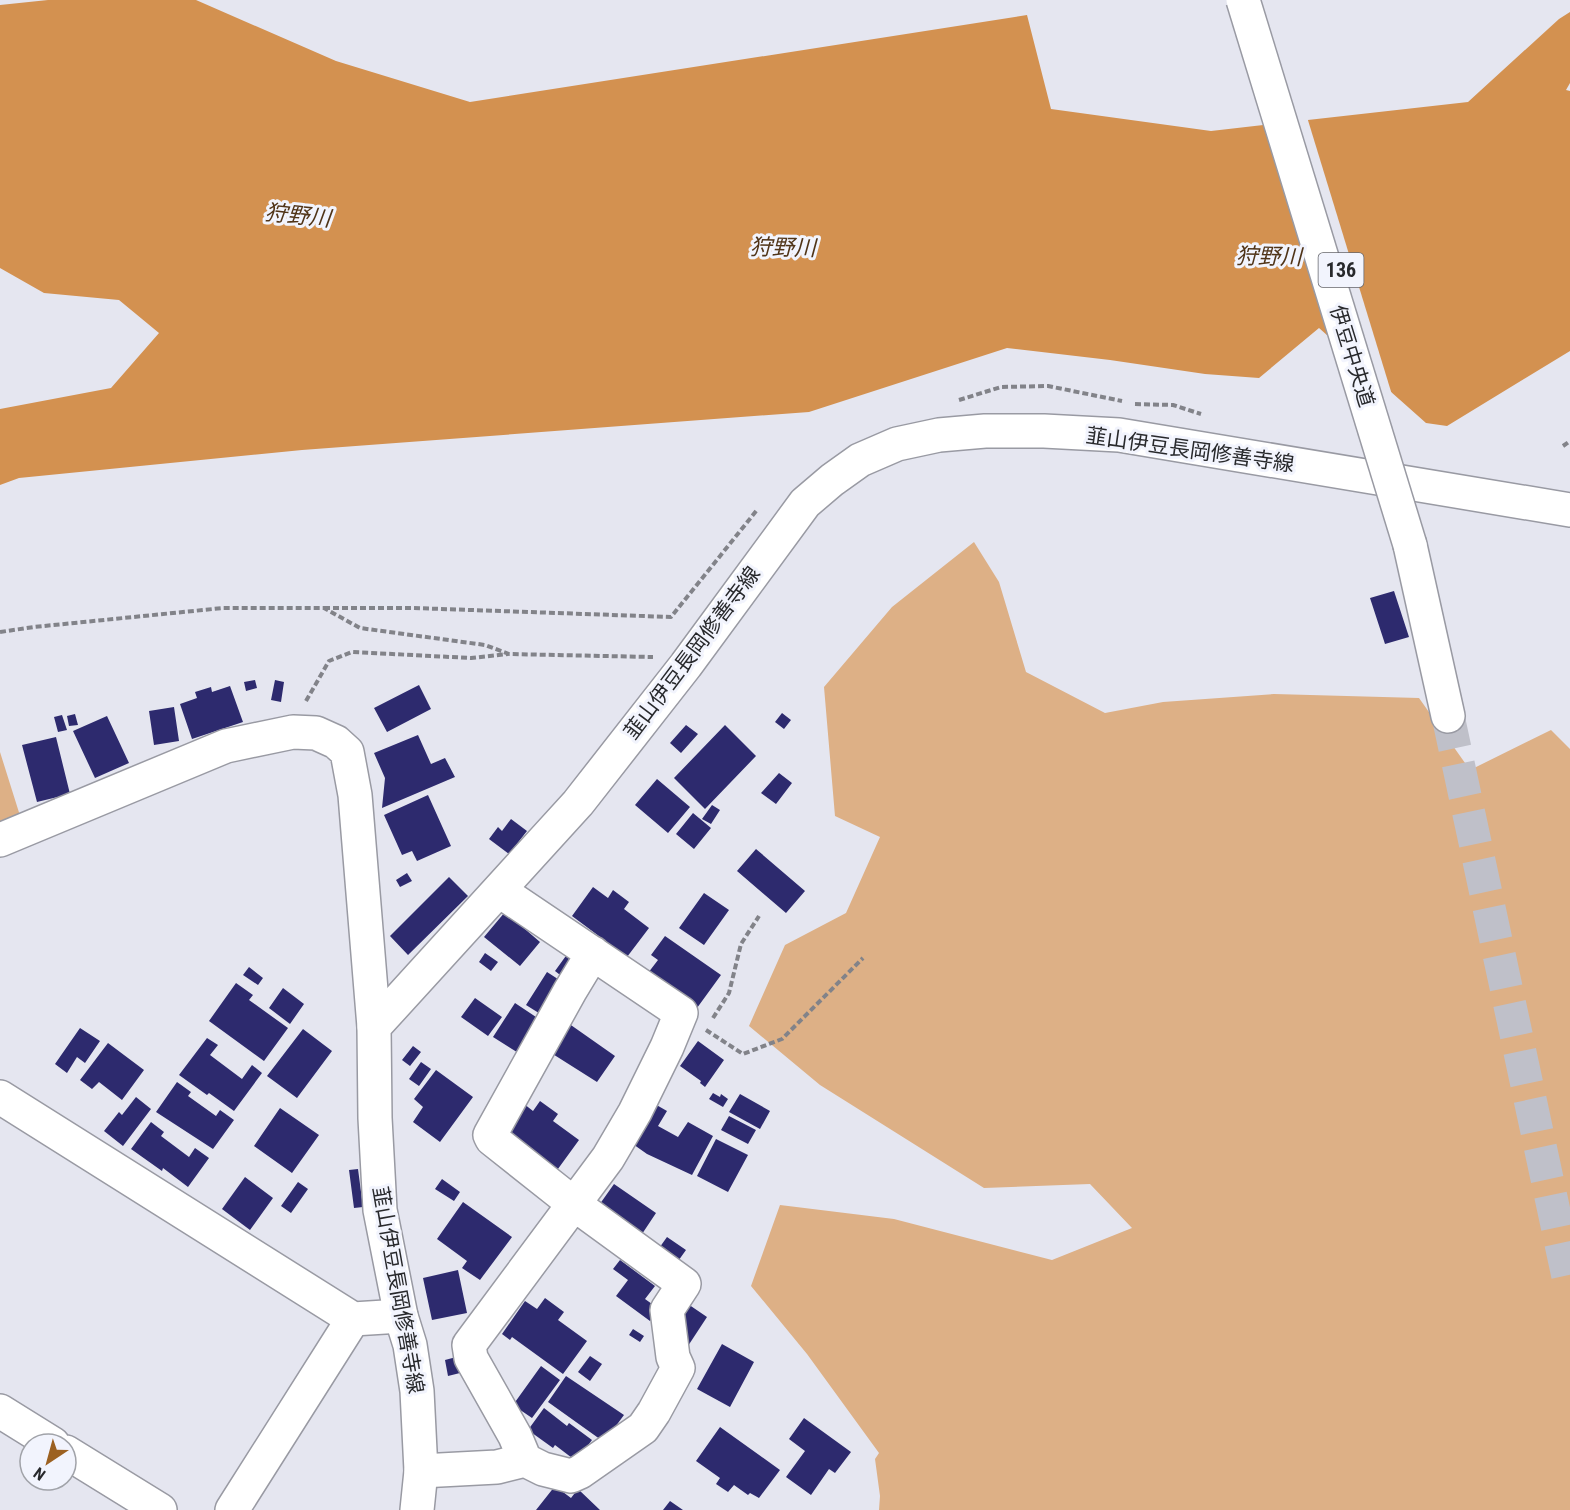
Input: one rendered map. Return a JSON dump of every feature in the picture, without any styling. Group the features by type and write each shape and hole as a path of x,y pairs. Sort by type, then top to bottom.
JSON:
{"main road":[{"name":"伊豆中央道","path":"1243,0 1417,543"},
{"name":"伊豆中央道","path":"1258,0 1417,543 1455,714"},
{"name":"韮山伊豆長岡修善寺線","path":"417,1510 421,1470 417,1391 410,1345 401,1316 380,1210 375,1118 374,1027 578,803 687,664 805,503 860,460 897,444 939,435 985,431 1044,431 1119,435 1570,510"},
{"path":"0,840 226,746 293,732 316,733 336,742 347,752 355,795 374,1027"},
{"path":"500,891 593,953 696,1016 667,1047 635,1112 608,1158 469,1345 471,1358 515,1436 525,1460"},
{"path":"421,1470 497,1467 525,1460 543,1469 571,1476 643,1428 678,1368 673,1357 667,1310 684,1284 574,1204 492,1139 490,1135 593,953"},
{"path":"0,1097 353,1319 401,1316"},
{"path":"232,1510 353,1319"},
{"path":"0,1411 34,1432"},
{"path":"78,1459 160,1510"}],"path":[{"path":"1563,446 1570,441"},
{"path":"0,632 223,608 414,608 671,617 758,509"},
{"path":"324,608 360,628 485,645 509,654"},
{"path":"293,732 306,701 329,661 352,652 471,658 509,654 663,657 687,664"},
{"path":"759,916 741,944 729,993 696,1016 744,1054 782,1039 863,958"}],"shaded area":[{"path":"974,542 999,582 1026,672 1105,713 1163,702 1274,694 1419,698 1470,770 1551,730 1570,749 1570,1510 879,1510 880,1496 875,1459 879,1453 807,1354 751,1286 780,1205 894,1219 1052,1260 1132,1228 1090,1184 984,1188 820,1085 749,1026 785,945 846,913 880,837 835,816 824,687 892,607"},
{"path":"0,752 22,822 0,828"}],"water":[{"name":"狩野川","path":"48,0 196,0 336,61 470,102 1027,15 1051,109 1211,131 1468,102 1559,19 1570,12 1570,83 1566,90 1570,91 1570,351 1447,426 1426,423 1319,328 1259,378 1205,374 1007,348 809,412 302,450 19,478 0,485 0,409 111,388 159,333 119,300 44,293 0,268 0,5"}],"pier":[{"path":"1307,117 1393,398 1339,349 1268,121"}],"building":[{"path":"1394,591 1409,637 1385,644 1370,598"},
{"path":"255,680 257,688 246,691 244,682"},
{"path":"275,680 284,682 281,702 271,700"},
{"path":"419,685 431,709 387,732 374,708"},
{"path":"230,686 243,722 192,739 180,704 197,698 195,692 211,687 212,692"},
{"path":"174,707 179,741 154,745 149,711"},
{"path":"782,713 791,720 784,729 775,722"},
{"path":"75,714 78,725 69,726 67,716"},
{"path":"62,715 67,730 58,732 54,717"},
{"path":"107,716 129,763 95,778 73,731"},
{"path":"686,725 698,734 681,753 670,743"},
{"path":"725,725 756,756 705,809 674,778"},
{"path":"418,735 431,764 445,758 455,777 382,808 385,778 374,753"},
{"path":"56,737 70,794 37,802 22,745"},
{"path":"779,773 792,783 776,804 761,793"},
{"path":"657,779 690,807 668,833 635,805"},
{"path":"428,795 451,846 417,861 412,851 402,855 384,815"},
{"path":"712,805 720,810 711,824 702,819"},
{"path":"693,813 711,828 694,849 676,834"},
{"path":"511,819 527,831 509,854 489,839 498,827 502,831"},
{"path":"756,849 805,891 786,913 737,871"},
{"path":"407,873 412,881 400,887 396,880"},
{"path":"449,877 468,896 408,955 390,936"},
{"path":"593,887 608,898 613,890 629,902 624,909 649,928 627,957 572,916"},
{"path":"704,893 729,910 704,945 679,928"},
{"path":"505,912 540,942 520,966 484,937"},
{"path":"665,936 721,975 697,1008 648,973 658,960 651,955"},
{"path":"485,953 498,962 491,971 479,962"},
{"path":"568,953 578,960 564,978 555,971"},
{"path":"249,967 263,978 258,985 243,975"},
{"path":"547,972 564,983 542,1015 526,1005"},
{"path":"236,983 253,995 249,1000 288,1028 264,1061 209,1021"},
{"path":"283,988 304,1004 290,1024 269,1008"},
{"path":"475,998 502,1017 488,1036 461,1017"},
{"path":"515,1003 542,1021 520,1054 493,1037"},
{"path":"568,1023 615,1056 597,1082 548,1051"},
{"path":"80,1028 100,1041 85,1063 77,1057 67,1073 55,1064"},
{"path":"303,1029 332,1051 297,1098 267,1076"},
{"path":"207,1038 218,1045 210,1055 242,1079 252,1065 262,1073 234,1111 179,1075"},
{"path":"698,1041 724,1060 705,1087 700,1083 701,1081 680,1066"},
{"path":"108,1043 144,1070 122,1100 99,1082 92,1089 80,1080"},
{"path":"413,1046 421,1052 410,1066 402,1060"},
{"path":"421,1062 431,1069 419,1086 409,1079"},
{"path":"436,1070 473,1097 440,1142 413,1122 423,1107 414,1099"},
{"path":"177,1082 191,1092 188,1096 216,1116 220,1110 234,1120 213,1149 156,1112"},
{"path":"713,1093 720,1097 721,1094 728,1099 723,1107 709,1099"},
{"path":"740,1094 770,1111 760,1129 729,1112"},
{"path":"136,1097 151,1109 123,1146 104,1131 119,1112 122,1115"},
{"path":"519,1100 533,1111 540,1101 558,1114 553,1121 579,1140 555,1173 500,1133"},
{"path":"653,1103 667,1111 658,1126 678,1137 688,1122 713,1136 692,1175 647,1154 630,1142"},
{"path":"280,1108 319,1135 292,1173 254,1146"},
{"path":"729,1116 756,1130 748,1144 721,1130"},
{"path":"151,1122 164,1132 161,1136 189,1157 195,1148 209,1158 188,1187 163,1168 162,1171 131,1149"},
{"path":"716,1139 748,1155 728,1192 697,1176"},
{"path":"358,1169 363,1207 354,1208 349,1170"},
{"path":"245,1177 273,1198 250,1230 222,1209"},
{"path":"442,1179 460,1192 454,1201 435,1189"},
{"path":"298,1182 308,1189 291,1213 281,1206"},
{"path":"614,1184 656,1213 640,1237 597,1208"},
{"path":"463,1202 512,1237 480,1280 462,1268 467,1261 437,1239"},
{"path":"667,1237 686,1250 676,1264 657,1251"},
{"path":"620,1260 655,1286 645,1299 659,1309 650,1321 616,1296 628,1280 613,1269"},
{"path":"458,1270 467,1313 432,1320 423,1278"},
{"path":"545,1298 564,1312 558,1320 587,1341 563,1374 512,1337 510,1340 502,1334 525,1301 537,1309"},
{"path":"682,1300 707,1317 686,1349"},
{"path":"633,1329 644,1336 640,1342 629,1335"},
{"path":"722,1344 754,1362 730,1407 697,1389"},
{"path":"460,1356 464,1372 448,1376 445,1360"},
{"path":"590,1356 602,1364 590,1381 578,1372"},
{"path":"541,1366 560,1380 532,1418 513,1405"},
{"path":"566,1376 624,1415 604,1442 548,1402"},
{"path":"544,1408 567,1426 569,1423 592,1440 576,1461 555,1445 553,1448 528,1430"},
{"path":"804,1418 851,1452 835,1473 829,1469 811,1495 786,1477 805,1451 789,1439"},
{"path":"720,1427 780,1470 759,1498 750,1493 748,1495 734,1485 728,1492 716,1484 720,1478 696,1461"},
{"path":"555,1486 571,1498 578,1489 600,1510 536,1510"},
{"path":"670,1501 683,1510 663,1510"}],"tunnel":[{"path":"1448,716 1570,1286"}]}
